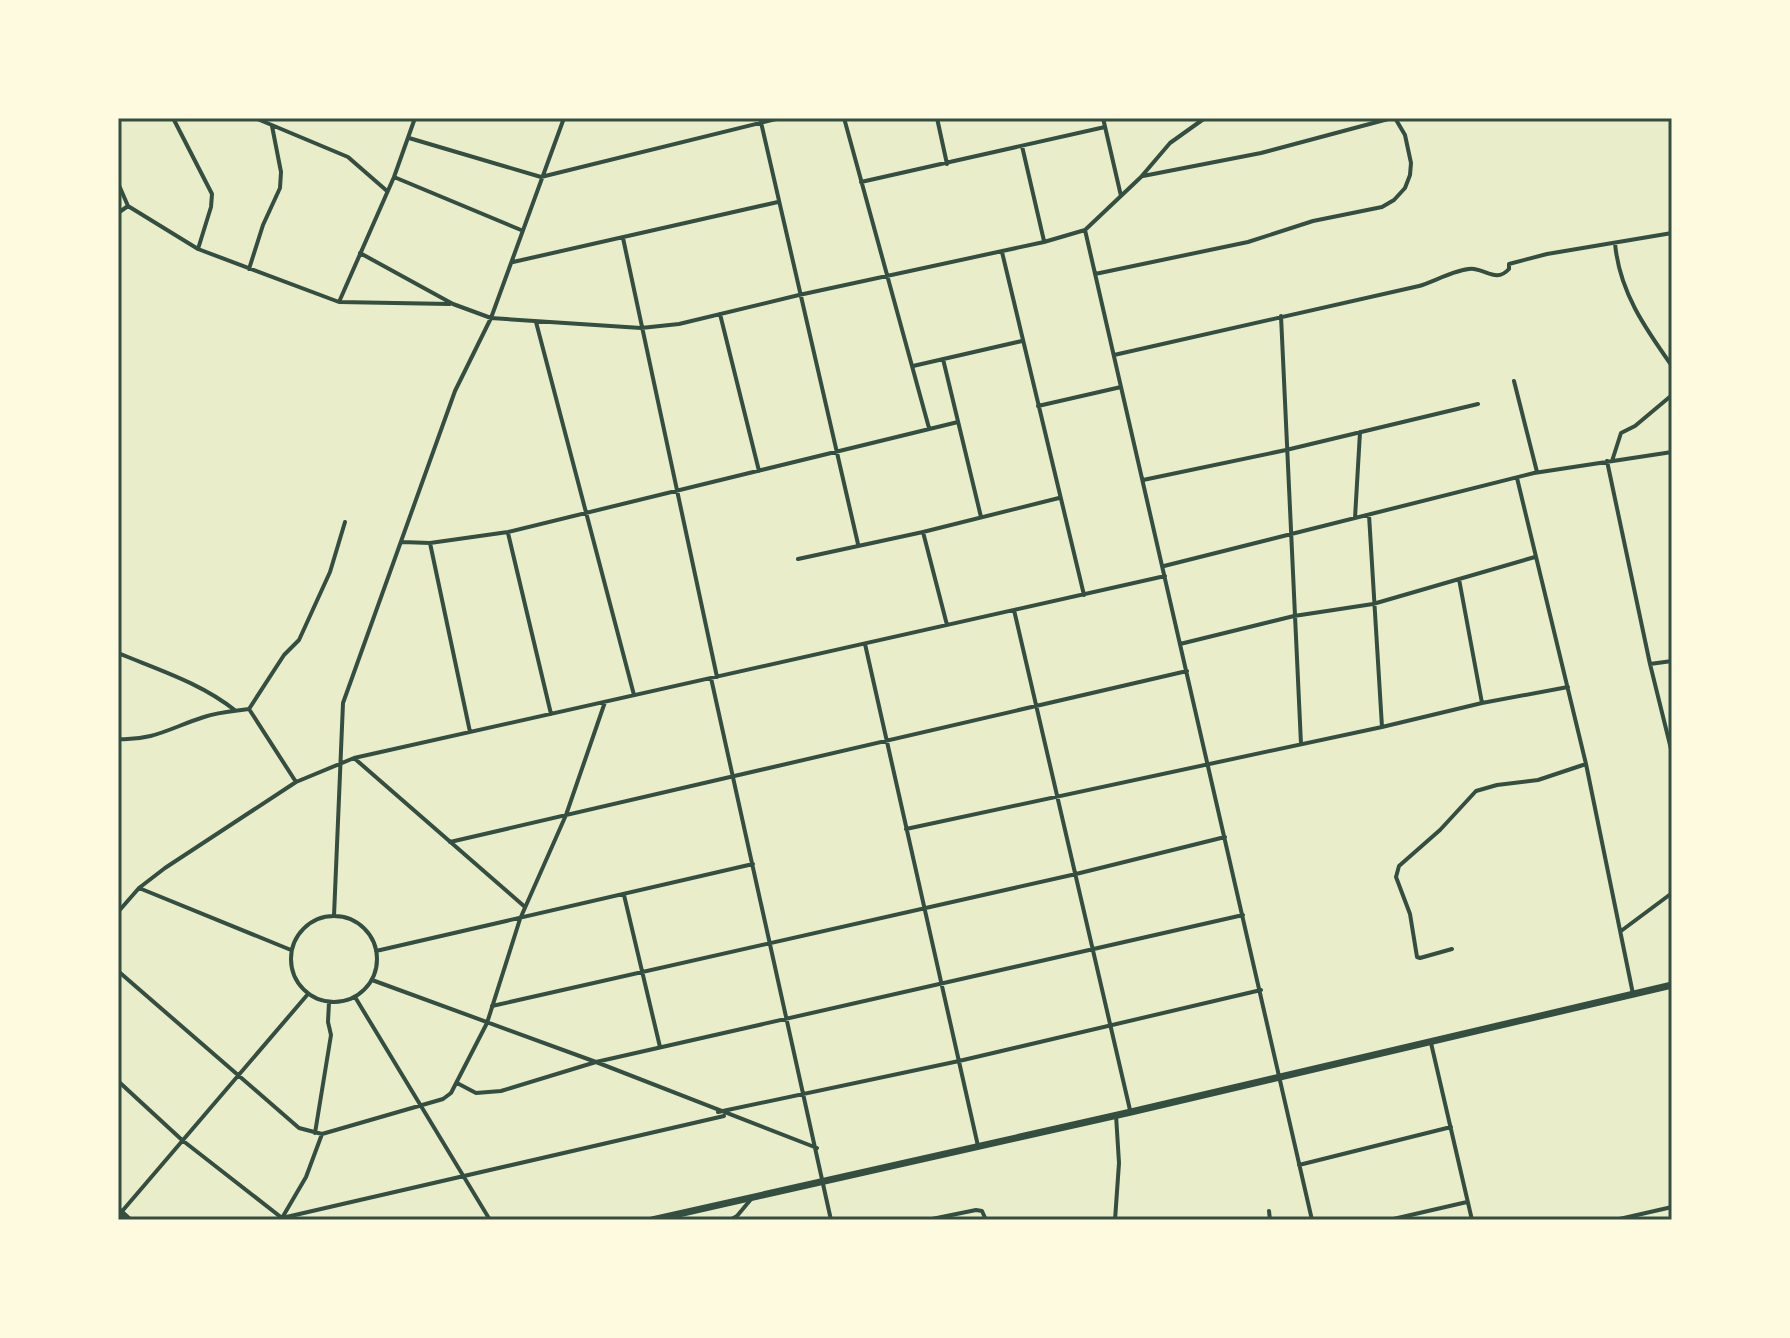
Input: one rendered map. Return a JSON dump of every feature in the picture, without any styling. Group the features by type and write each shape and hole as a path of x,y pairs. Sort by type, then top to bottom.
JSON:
{"main road":[{"path":"652,1220 1672,985"},
{"path":"119,1213 129,1220"}],"street":[{"path":"173,118 212,194 198,249"},
{"path":"255,118 348,157 387,191"},
{"path":"339,302 394,177 415,118"},
{"path":"334,916 343,703 455,391 491,318 564,118"},
{"path":"409,138 541,177 760,120 780,118"},
{"path":"844,118 929,429"},
{"path":"937,118 947,164"},
{"path":"1103,118 1121,196"},
{"path":"360,253 453,304 491,318 641,328 679,324 1002,252 1085,230 1141,177 1170,143 1194,121 1205,118"},
{"path":"1095,274 1248,242 1313,221 1382,207 1405,188 1411,163 1405,135 1394,118 1261,153 1141,177"},
{"path":"760,120 858,544"},
{"path":"249,270 263,225 280,188 281,172 272,126"},
{"path":"861,182 1105,127"},
{"path":"1022,146 1044,242"},
{"path":"394,177 522,231"},
{"path":"118,183 128,206 198,249 249,270 339,302 453,304"},
{"path":"513,262 778,202"},
{"path":"118,213 128,206"},
{"path":"1085,230 1312,1220"},
{"path":"1114,355 1419,286 1464,270 1475,269 1496,277 1505,274 1509,264 1547,254 1672,233"},
{"path":"623,238 733,776 831,1220"},
{"path":"1615,243 1617,260 1632,306 1672,366"},
{"path":"1002,252 1084,595"},
{"path":"720,314 759,471"},
{"path":"1281,316 1301,744"},
{"path":"536,322 634,695"},
{"path":"913,366 1022,341"},
{"path":"943,359 981,517"},
{"path":"1514,381 1537,472"},
{"path":"1038,406 1121,387"},
{"path":"1672,395 1635,426 1621,433 1609,461 1650,664 1672,751"},
{"path":"1143,480 1478,404"},
{"path":"402,542 430,543 508,532 958,422"},
{"path":"1355,518 1360,432"},
{"path":"1163,566 1537,472 1672,452"},
{"path":"1517,478 1586,764 1633,994"},
{"path":"798,559 1059,498"},
{"path":"1369,515 1382,727"},
{"path":"118,739 137,740 157,736 208,715 249,709 284,655 299,640 330,572 345,522"},
{"path":"508,532 551,714"},
{"path":"923,532 947,625"},
{"path":"430,543 470,732"},
{"path":"1180,644 1294,616 1373,604 1536,557"},
{"path":"118,912 139,888 296,782 354,758 1165,576"},
{"path":"1459,579 1482,703"},
{"path":"1014,610 1131,1112"},
{"path":"865,644 978,1146"},
{"path":"118,653 201,688 236,711"},
{"path":"1650,664 1672,661"},
{"path":"450,842 1187,671"},
{"path":"906,829 1568,687"},
{"path":"118,971 299,1128 322,1134 443,1099 456,1083 487,1023 520,919 566,815 605,702"},
{"path":"249,709 296,782"},
{"path":"354,758 525,907"},
{"path":"1452,949 1417,957 1410,914 1396,877 1399,866 1440,830 1476,791 1538,780 1586,764"},
{"path":"492,1006 1076,874 1225,837"},
{"path":"376,951 753,864"},
{"path":"139,888 291,950"},
{"path":"1621,931 1672,893"},
{"path":"624,895 660,1047"},
{"path":"456,1083 476,1093 501,1091 596,1062 1243,915"},
{"path":"334,916 362,926 371,937 377,966 372,980 355,997 329,1002 308,994 293,975 291,950 306,925 334,916"},
{"path":"372,980 596,1062 817,1148"},
{"path":"718,1112 959,1061 1261,990"},
{"path":"119,1213 308,994"},
{"path":"355,997 490,1220"},
{"path":"315,1133 331,1035 329,1002"},
{"path":"1431,1041 1472,1220"},
{"path":"118,1081 182,1140 281,1219"},
{"path":"281,1219 727,1115"},
{"path":"1115,1220 1119,1163 1116,1115"},
{"path":"1299,1165 1451,1127"},
{"path":"281,1219 306,1177 322,1134"},
{"path":"730,1220 738,1218 754,1197"},
{"path":"1389,1220 1467,1202"},
{"path":"1615,1220 1672,1207"},
{"path":"927,1220 976,1210 982,1211 986,1220"},
{"path":"1269,1211 1270,1220"}]}
